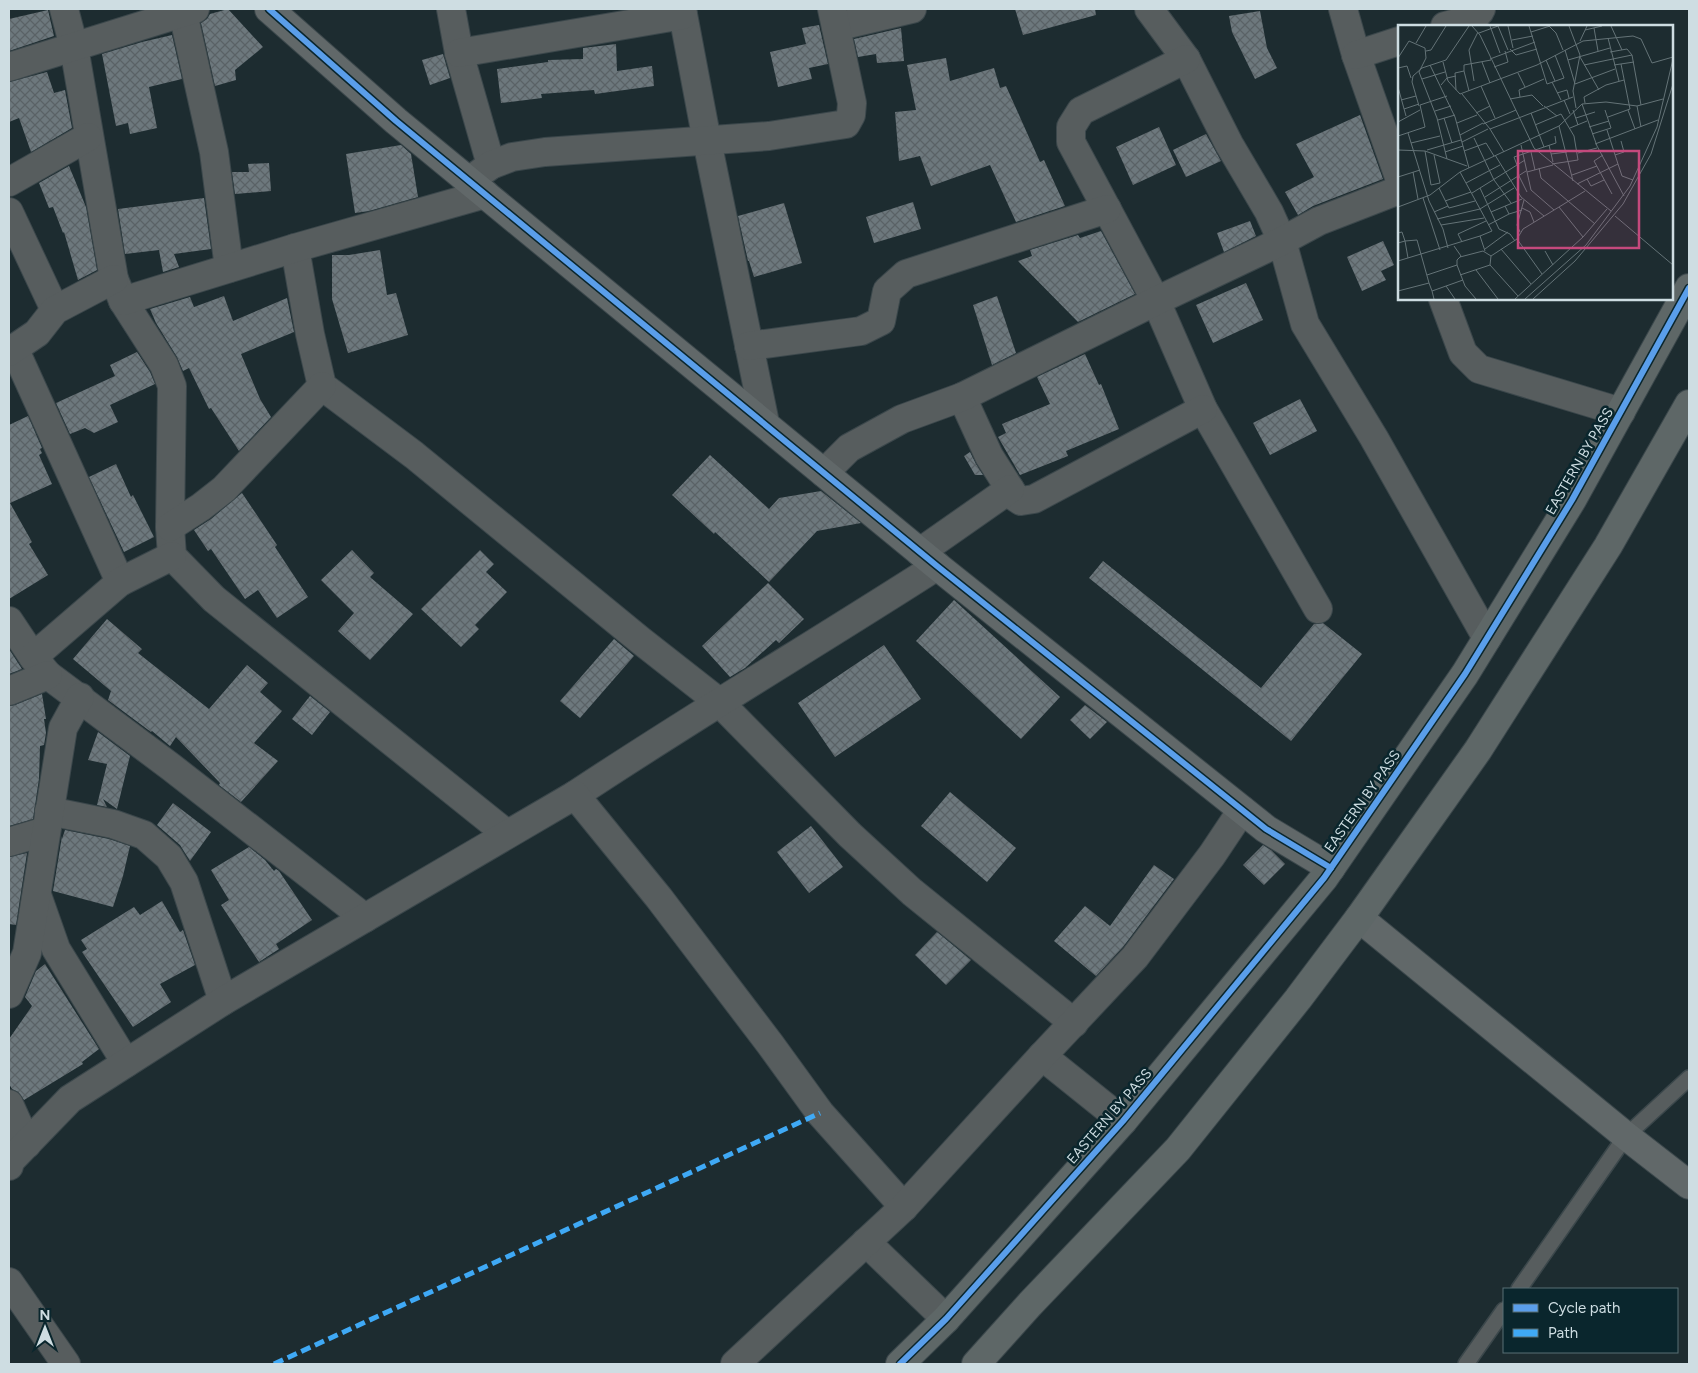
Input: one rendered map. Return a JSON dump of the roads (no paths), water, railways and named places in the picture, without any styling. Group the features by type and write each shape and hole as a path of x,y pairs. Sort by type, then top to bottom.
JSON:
{"main road":[{"name":"EASTERN BY PASS","path":"900,1364 946,1318 1123,1121 1331,868 1465,674 1572,500 1689,288"},
{"path":"976,1364 1030,1304 1178,1149 1360,918 1489,734 1608,546 1689,404"}],"street":[{"path":"64,9 74,46 88,137 118,290 164,365 172,386 170,527 172,556 214,599 507,834"},
{"path":"269,9 477,188 928,559 1266,829 1331,868"},
{"path":"451,9 459,53 491,165"},
{"path":"120,582 11,350 37,333 55,310 118,290 230,268 477,188 491,165 512,157 545,152 769,136 846,124 851,115 852,103 834,18 912,9"},
{"path":"1149,9 1186,59 1229,144 1269,212 1282,241 1305,324 1374,438 1487,638"},
{"path":"1343,9 1356,55 1398,174"},
{"path":"1448,25 1475,17 1481,9"},
{"path":"9,67 189,11 214,152 230,268"},
{"path":"459,53 682,12 765,423"},
{"path":"1356,55 1398,41"},
{"path":"1186,59 1081,111 1072,127 1071,142 1156,300 1203,409 1318,609"},
{"path":"9,182 88,137"},
{"path":"824,473 849,448 902,419 962,397 1156,300 1282,241 1319,221 1398,190"},
{"path":"749,346 861,331 881,321 888,291 906,274 1107,209"},
{"path":"9,212 55,310"},
{"path":"295,248 310,334 322,386 414,455 719,702 850,834 912,892 1074,1023"},
{"path":"1443,300 1463,353 1479,369 1621,412"},
{"path":"170,527 224,490 322,386"},
{"path":"962,397 988,456 1015,497 1021,501 1034,499 1203,409"},
{"path":"9,1166 10,1161 70,1099 223,1001 575,795 668,734 815,644 928,559 1010,489"},
{"path":"9,691 41,666 120,582 172,556"},
{"path":"9,621 41,666 365,918"},
{"path":"9,994 26,952 63,728 80,697"},
{"path":"575,795 671,914 820,1113 904,1206"},
{"path":"735,1364 904,1206 1135,957 1212,856 1242,810"},
{"path":"9,842 48,821 113,824 144,835 169,857 184,882 223,1001"},
{"path":"36,893 56,949 126,1063"},
{"path":"1360,918 1626,1136 1689,1185"},
{"path":"1042,1056 1123,1121"},
{"path":"9,1104 26,1144"},
{"path":"866,1242 946,1318"},
{"path":"9,1282 66,1364"}],"lane":[{"path":"1520,1288 1626,1136 1689,1078"},
{"path":"1466,1364 1503,1311"}]}
